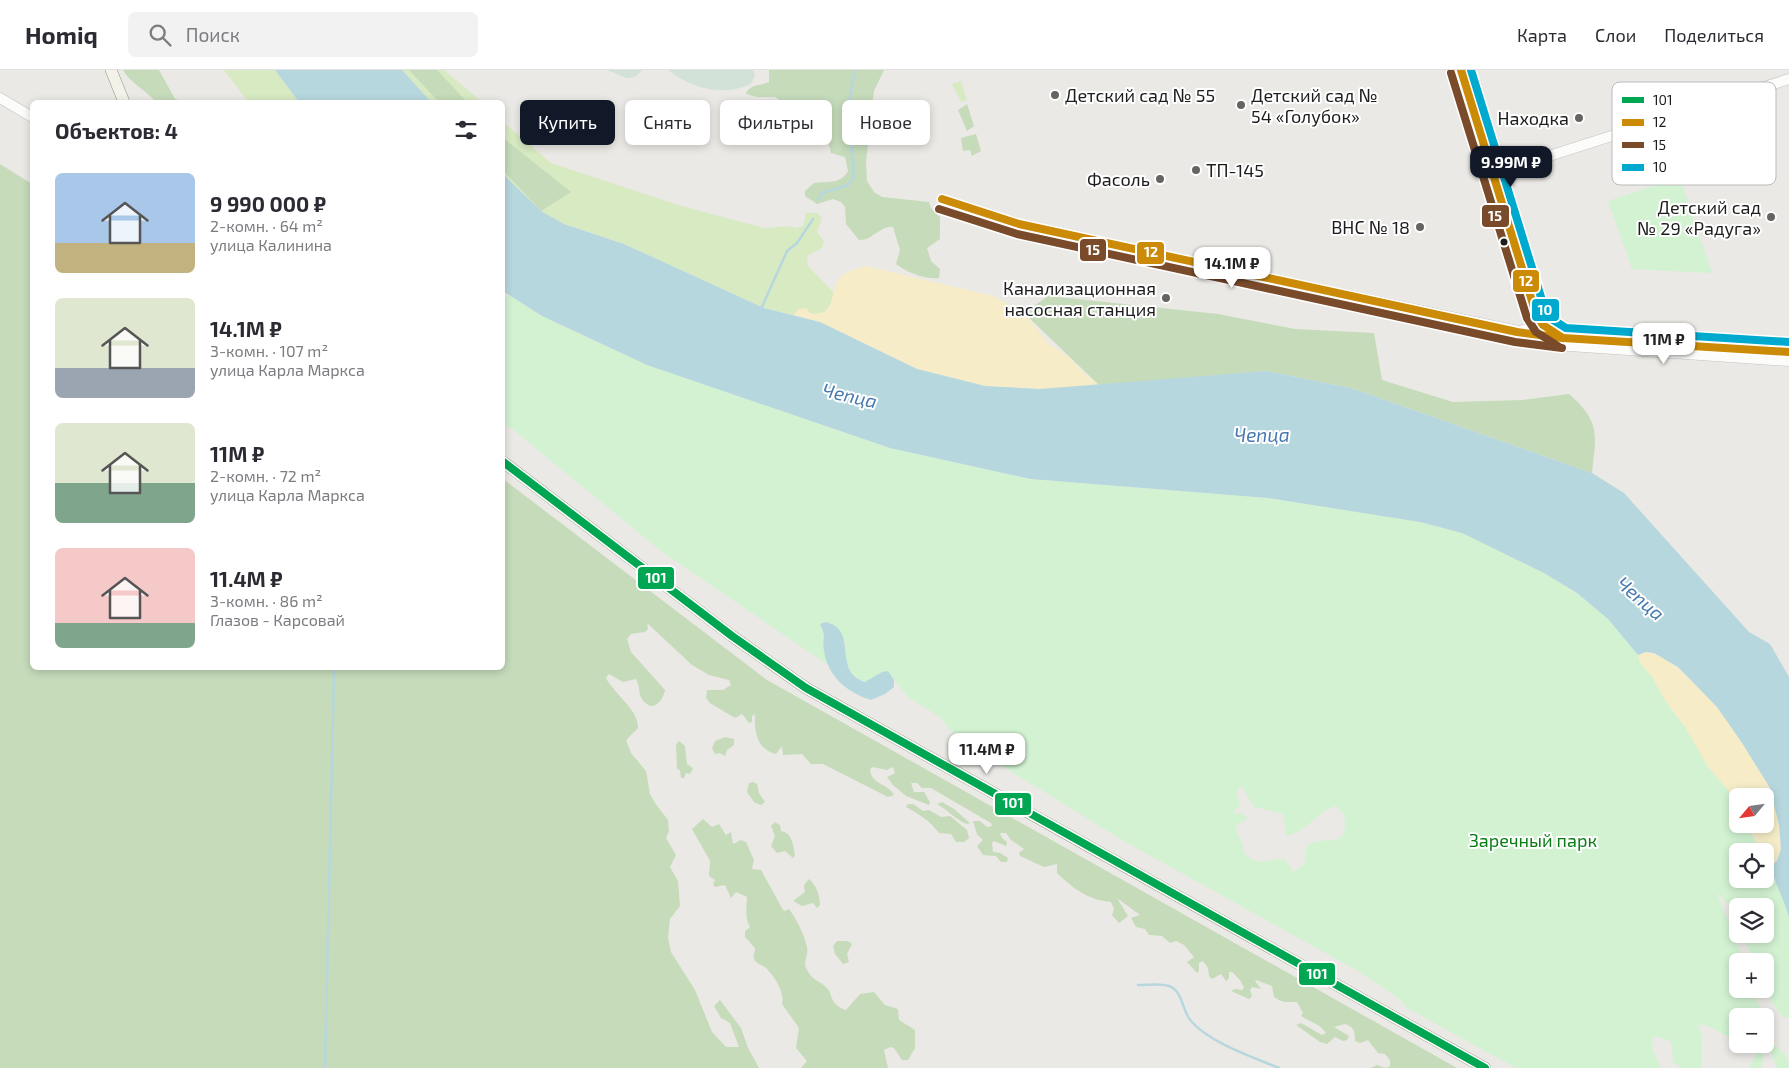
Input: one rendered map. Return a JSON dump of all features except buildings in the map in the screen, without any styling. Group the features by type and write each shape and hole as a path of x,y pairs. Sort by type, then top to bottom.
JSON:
{"main road":[{"path":"111,70 123,100"},
{"path":"505,463 732,636 806,688 1484,1068"}],"street":[{"path":"1461,70 1536,314 1540,340"},
{"path":"1776,83 1789,79"},
{"path":"0,98 30,116"},
{"path":"1494,174 1612,137"},
{"path":"1789,352 1563,338 1540,340 1517,332 1019,224 942,199 952,213 1491,336 1789,361"},
{"path":"1517,332 1528,328 1536,314"},
{"path":"1536,314 1543,325 1563,338"}],"green space":[{"path":"123,70 159,70 175,99 178,100 154,100 126,75"},
{"path":"224,70 275,70 298,100 246,100"},
{"path":"401,70 444,70 480,100 429,100"},
{"path":"409,70 437,70 465,100 437,100"},
{"path":"769,70 884,70 874,91 873,100 842,100 842,145 868,145 867,181 874,192 882,197 929,202 931,208 940,217 940,239 927,248 931,261 940,269 939,278 916,275 896,264 900,250 893,227 884,228 864,240 859,240 846,224 845,207 841,202 833,199 817,204 805,196 805,191 814,183 837,180 848,171 845,157 831,153 829,145 832,145 832,100 779,100 775,97 757,97 746,94 750,88 769,82"},
{"path":"961,81 967,100 961,102 952,84"},
{"path":"967,104 974,126 967,131 958,110"},
{"path":"505,124 520,136 520,145 530,145 551,163 678,205 764,228 785,226 796,228 803,226 806,213 817,213 822,218 817,232 824,241 822,248 807,256 808,266 834,293 826,310 818,314 812,314 799,309 793,315 764,308 624,244 564,224 541,211 505,176"},
{"path":"976,134 981,151 972,156 970,150 963,151 961,138"},
{"path":"505,139 571,192 541,211 505,172"},
{"path":"0,164 30,183 30,670 505,670 505,481 767,680 1457,1068 1386,1068 1390,1066 1390,1060 1385,1054 1378,1053 1368,1040 1360,1043 1355,1041 1353,1029 1345,1024 1334,1027 1349,1036 1347,1040 1343,1041 1335,1037 1327,1044 1320,1042 1296,1025 1301,1023 1322,1035 1326,1033 1318,1025 1301,1016 1303,1013 1297,1002 1285,1002 1277,999 1274,997 1272,986 1256,980 1261,989 1252,987 1250,990 1252,996 1249,999 1231,991 1244,988 1240,980 1232,972 1229,972 1229,978 1226,981 1221,974 1212,979 1203,961 1199,963 1199,971 1197,973 1187,962 1194,957 1184,945 1176,941 1170,943 1162,936 1149,935 1145,929 1136,927 1131,918 1140,915 1117,898 1128,916 1119,923 1112,915 1114,909 1111,902 1095,899 1075,889 1057,873 1057,864 1044,867 1020,856 1019,853 1024,849 1011,840 1006,833 1000,833 1007,842 1006,846 994,841 992,843 993,852 1000,853 1008,858 1007,862 1001,862 996,856 983,855 977,846 983,840 977,834 973,821 980,821 987,827 992,826 991,823 931,788 922,788 917,783 911,783 914,792 924,792 930,802 929,805 906,796 887,777 895,773 893,767 887,770 872,767 870,770 874,779 888,788 894,795 888,797 823,764 811,764 802,754 783,755 782,746 776,754 770,752 758,739 755,727 755,714 752,716 752,722 749,723 742,714 735,718 710,703 706,698 707,690 723,690 731,685 729,680 709,675 692,665 647,623 648,629 645,632 631,634 627,639 631,652 665,690 660,701 653,706 646,703 641,697 636,679 623,682 609,674 606,678 635,715 638,728 626,740 631,753 646,771 650,794 668,820 669,831 666,838 676,855 670,867 678,881 680,906 670,919 668,938 671,952 695,990 712,1032 726,1047 739,1047 730,1023 721,1018 714,1006 720,1000 741,1028 748,1048 759,1068 0,1068"},
{"path":"1656,185 1683,185 1712,273 1632,269 1608,201"},
{"name":"Заречный парк","path":"509,294 542,316 647,365 890,448 1031,479 1268,498 1420,522 1462,533 1544,573 1577,593 1608,619 1638,655 1639,662 1652,677 1664,699 1685,727 1708,767 1729,793 1729,833 1751,833 1756,843 1729,843 1729,888 1774,888 1774,878 1782,894 1789,917 1789,1018 1784,1018 1771,998 1774,998 1774,953 1750,953 1746,943 1774,943 1774,898 1729,898 1729,906 1716,891 1729,924 1729,943 1737,943 1741,953 1729,953 1729,998 1756,998 1760,1008 1729,1008 1729,1037 1706,1025 1698,1025 1702,1035 1702,1068 1683,1068 1674,1063 1671,1042 1657,1036 1653,1038 1652,1048 1661,1068 1516,1068 1407,1008 1397,997 1358,971 1122,840 968,745 954,735 940,717 908,697 888,671 878,674 870,681 857,678 846,662 845,641 820,624 828,665 661,551 505,425 505,300","holes":["1239,787 1242,787 1254,807 1283,814 1286,836 1294,834 1335,806 1344,814 1345,826 1343,834 1340,838 1334,840 1314,842 1307,845 1304,864 1294,872 1285,860 1261,862 1250,858 1244,853 1236,825 1246,820 1247,817 1242,813 1234,814 1235,809 1240,806 1237,795"]},
{"path":"1048,296 1218,314 1295,329 1374,333 1382,380 1453,402 1523,400 1569,394 1587,413 1594,430 1595,449 1592,473 1351,388 1266,371 1100,386 1024,313"},
{"path":"725,737 734,739 734,745 727,750 725,756 720,753 715,754 712,748 715,741"},
{"path":"679,741 685,746 687,764 693,768 690,774 686,773 684,778 681,778 680,770 677,769 676,745"},
{"path":"749,783 757,784 759,793 765,802 761,805 754,802 747,792"},
{"path":"942,802 954,809 970,823 963,822 937,804"},
{"path":"908,804 913,804 923,811 929,810 941,817 950,816 967,830 969,838 964,842 956,842 951,834 939,833 924,818 906,807"},
{"path":"703,819 712,827 719,824 726,835 731,832 733,844 741,840 746,842 754,860 752,869 761,870 783,910 789,909 800,927 807,947 805,964 809,974 827,988 837,1005 846,1010 860,994 874,992 885,1005 898,1009 899,1020 915,1030 915,1048 908,1060 902,1060 894,1048 890,1047 884,1050 888,1068 801,1068 807,1061 796,1048 799,1028 782,1004 781,990 776,981 767,969 755,961 755,948 745,937 745,931 750,927 746,916 747,897 736,892 731,898 725,885 715,887 713,884 715,880 709,876 710,861 692,829"},
{"path":"775,822 780,825 781,831 790,837 794,847 795,855 793,858 785,851 777,853 771,846 775,836 771,826"},
{"path":"809,879 816,887 818,894 820,905 817,908 813,903 802,906 793,901 805,892 804,885"},
{"path":"837,941 848,941 852,944 847,954 849,962 843,964 835,954 833,946"},
{"path":"1774,1045 1784,1053 1789,1063 1789,1068 1777,1068 1771,1053 1774,1053"},
{"path":"1757,1053 1763,1054 1762,1068 1749,1068"},
{"path":"1377,1065 1386,1068 1370,1068"}],"shaded area":[{"path":"607,70 642,70 634,77 626,78"},
{"path":"668,70 753,70 755,75 751,84 741,88 719,90 708,89 687,82"}],"sand":[{"path":"866,266 993,296 1024,313 1048,343 1069,357 1100,386 1040,389 985,386 917,369 820,322 793,315 799,309 806,308 811,314 825,311 829,308 835,287 840,278 850,271"},
{"path":"1646,652 1662,658 1680,670 1699,688 1735,731 1770,788 1729,788 1729,793 1708,767 1685,727 1664,699 1652,677 1639,662 1638,655"},
{"path":"1774,801 1780,831 1777,860 1774,863 1774,843 1756,843 1751,833 1774,833"}],"water":[{"path":"275,70 402,70 429,100 298,100"},
{"name":"Чепца","path":"505,176 541,211 564,224 624,244 764,308 820,322 917,369 985,386 1040,389 1266,371 1351,388 1592,473 1624,493 1749,632 1770,644 1789,677 1789,917 1774,875 1774,863 1777,861 1781,849 1779,825 1774,804 1774,788 1770,788 1717,707 1678,667 1654,653 1646,652 1638,655 1608,619 1577,593 1544,573 1462,533 1420,522 1268,498 1031,479 890,448 647,365 542,316 505,292"},
{"path":"825,622 835,626 841,633 849,669 855,677 865,682 882,672 888,671 894,680 894,687 885,694 871,700 855,693 840,683 826,660 823,632 820,624"}],"waterway":[{"path":"819,199 822,193 848,185 853,178 854,169 847,114 855,70"},
{"path":"761,309 787,251 797,243 813,219"},
{"path":"325,1068 334,670"},
{"path":"1138,985 1169,986 1177,992 1188,1017 1199,1029 1232,1049 1279,1068"}],"transit line":[{"name":"12","path":"1461,70 1536,314 1543,325 1563,338"},
{"name":"10","path":"1471,70 1545,310 1550,318 1566,328 1789,342"},
{"name":"15","path":"1451,73 1527,318 1536,332 1558,346"},
{"name":"12","path":"942,199 1019,224 1517,332 1563,338 1789,352"},
{"name":"15","path":"939,209 1017,234 1515,342 1562,348"},
{"name":"101","path":"505,463 732,636 806,688 1485,1068"}],"place":[{"name":"Детский сад № 55","path":"1055,95"},
{"name":"Детский сад № 54 «Голубок»","path":"1241,105"},
{"name":"Находка","path":"1579,118"},
{"name":"ТП-145","path":"1196,170"},
{"name":"Фасоль","path":"1160,179"},
{"name":"Детский сад № 29 «Радуга»","path":"1771,217"},
{"name":"ВНС № 18","path":"1420,227"},
{"name":"Канализационная насосная станция","path":"1166,298"}]}
